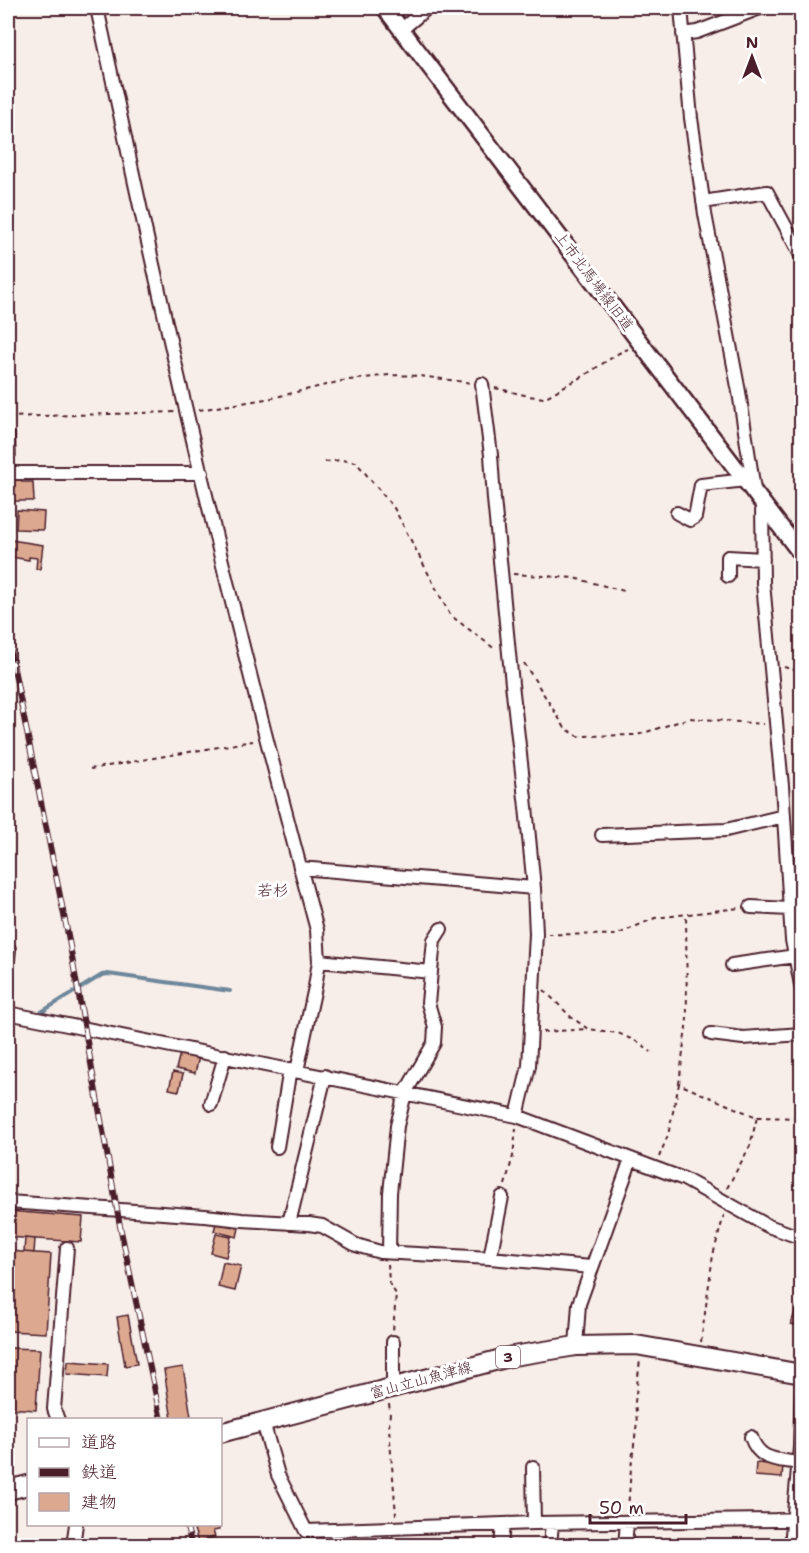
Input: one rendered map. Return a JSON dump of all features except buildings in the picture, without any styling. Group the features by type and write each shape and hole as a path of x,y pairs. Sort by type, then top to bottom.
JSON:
{"main road":[{"name":"富山立山魚津線","path":"222,1432 513,1356 576,1346 636,1345 801,1374"},
{"path":"8,1490 27,1485"}],"street":[{"path":"97,8 187,412 266,739 317,930 319,961 315,987 277,1147"},
{"name":"上市北馬場線旧道","path":"385,8 801,555"},
{"path":"402,29 427,8"},
{"path":"681,8 691,118 703,202 739,392 763,559 763,584 784,816 789,909 801,990"},
{"path":"683,34 697,32 760,8"},
{"path":"703,202 767,192 801,257"},
{"path":"482,384 534,888 536,934 529,1066 517,1116"},
{"path":"8,474 202,473"},
{"path":"677,513 690,520 695,517 700,485 754,491"},
{"path":"728,576 728,557 763,559"},
{"path":"602,835 726,830 784,816"},
{"path":"300,868 534,888"},
{"path":"751,907 789,909"},
{"path":"389,1252 390,1193 396,1126 405,1093 434,1042 435,1027 429,1003 434,940 441,929"},
{"path":"732,965 795,956"},
{"path":"319,961 431,972"},
{"path":"8,1013 517,1116 684,1179 768,1226 801,1238"},
{"path":"711,1034 744,1038 801,1034"},
{"path":"211,1104 225,1056"},
{"path":"289,1223 325,1077"},
{"path":"576,1346 579,1304 631,1159"},
{"path":"490,1258 502,1197"},
{"path":"8,1202 309,1224 322,1226 356,1245 380,1252 490,1258 591,1267"},
{"path":"58,1418 54,1409 67,1248"},
{"path":"390,1389 393,1342"},
{"path":"791,1545 798,1518 801,1386"},
{"path":"263,1422 278,1474 306,1531 534,1523 798,1518"},
{"path":"751,1437 755,1449 766,1457 798,1463"},
{"path":"533,1467 534,1523"},
{"path":"625,1545 627,1522"},
{"path":"550,1545 552,1523"},
{"path":"501,1545 503,1524"},
{"path":"73,1545 76,1526"}],"path":[{"path":"8,417 187,412 272,398 342,381 389,375 420,376 482,384 544,398 619,353 641,344"},
{"path":"325,462 341,460 356,462 394,508 450,615 509,656 523,662 566,728 578,736 637,735 690,718 776,725"},
{"path":"501,573 574,578 628,592"},
{"path":"770,662 801,672"},
{"path":"90,769 266,739"},
{"path":"536,934 616,935 655,918 751,907"},
{"path":"654,1168 668,1135 679,1084 687,1020 686,915"},
{"path":"534,979 571,1017 588,1029"},
{"path":"531,1033 588,1029 618,1033 642,1044 651,1052"},
{"path":"679,1084 757,1117 801,1118"},
{"path":"502,1197 513,1156 517,1116"},
{"path":"698,1355 713,1255 724,1202 750,1146 757,1117"},
{"path":"389,1252 387,1268 389,1283 396,1294 393,1342"},
{"path":"627,1522 637,1422 635,1402 642,1346"},
{"path":"390,1389 389,1428 396,1528"}],"waterway":[{"path":"38,1014 102,975 108,974 230,991"}],"railway":[{"path":"8,639 68,935 120,1226 161,1418"},
{"path":"187,1526 192,1546"}],"district":[{"name":"若杉","path":"273,890"}]}
